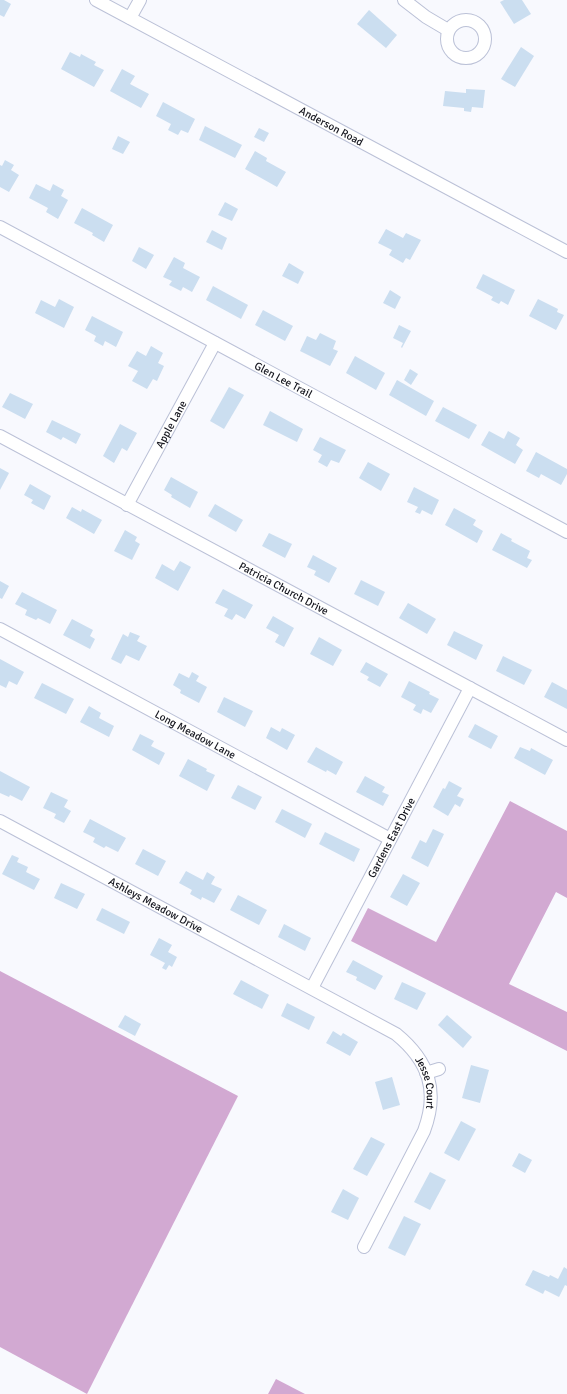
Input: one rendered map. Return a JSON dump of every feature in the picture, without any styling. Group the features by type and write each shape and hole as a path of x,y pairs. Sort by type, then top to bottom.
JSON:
{"street":[{"name":"Anderson Road","path":"96,0 567,252"},
{"path":"130,18 140,0"},
{"path":"404,0 426,17 448,30"},
{"name":"Glen Lee Trail","path":"0,227 567,532"},
{"name":"Apple Lane","path":"127,505 215,343"},
{"name":"Patricia Church Drive","path":"0,436 567,740"},
{"name":"Long Meadow Lane","path":"0,629 390,839"},
{"name":"Gardens East Drive","path":"312,988 470,688"},
{"name":"Ashleys Meadow Drive","path":"0,821 312,988"},
{"name":"Jesse Court","path":"312,988 396,1034 414,1050 422,1062 431,1094 428,1120 424,1131 364,1247"},
{"path":"426,1073 438,1069"}],"shaded area":[{"path":"510,801 567,831 567,898 556,892 509,984 567,1012 567,1051 351,941 368,908 436,942"},
{"path":"0,971 238,1096 87,1394 0,1347"},
{"path":"276,1379 305,1394 268,1394"}],"building":[{"path":"0,0 4,0 11,4 4,17 0,15"},
{"path":"504,0 522,0 531,14 514,24 500,2"},
{"path":"369,10 397,35 386,48 357,24"},
{"path":"521,47 534,56 515,87 501,79"},
{"path":"70,52 80,57 81,54 96,62 94,65 104,70 94,87 61,69"},
{"path":"122,69 135,76 130,84 149,94 141,108 110,91"},
{"path":"466,89 485,90 483,108 472,107 471,112 464,111 464,108 443,106 445,91 466,93"},
{"path":"163,102 195,119 188,133 181,130 178,135 168,130 171,124 156,116"},
{"path":"205,126 242,145 235,158 199,140"},
{"path":"259,128 269,133 264,142 254,137"},
{"path":"118,136 130,142 123,154 112,149"},
{"path":"255,151 267,158 266,161 286,172 277,187 245,169"},
{"path":"5,160 14,165 11,170 19,175 9,192 0,187 0,165 2,166"},
{"path":"36,184 50,191 53,184 64,190 61,196 68,200 58,219 46,212 48,208 29,198"},
{"path":"225,202 238,209 232,221 218,215"},
{"path":"82,208 113,225 104,242 92,235 93,233 74,223"},
{"path":"386,229 403,238 406,233 421,240 410,260 406,258 403,263 389,255 392,250 378,243"},
{"path":"212,230 227,238 222,250 206,242"},
{"path":"139,247 154,255 146,269 132,261"},
{"path":"174,257 185,263 183,268 200,277 192,292 183,287 181,291 169,285 172,281 163,277"},
{"path":"289,263 304,272 298,284 282,276"},
{"path":"483,274 515,290 508,305 501,301 499,304 491,300 493,297 476,288"},
{"path":"213,286 248,305 241,319 206,300"},
{"path":"390,290 401,297 395,309 383,303"},
{"path":"59,299 74,307 64,328 35,313 41,300 55,307"},
{"path":"538,299 558,309 557,312 564,315 556,330 529,316"},
{"path":"263,310 293,326 285,341 255,325"},
{"path":"92,316 123,332 116,347 105,341 103,346 94,341 96,336 85,330"},
{"path":"399,325 411,331 402,348 403,343 393,338"},
{"path":"320,333 336,341 333,349 338,351 330,366 300,351 307,336 316,340"},
{"path":"151,346 163,353 158,363 164,366 157,381 153,379 147,389 132,381 138,371 128,366 137,351 146,356"},
{"path":"355,356 385,373 376,390 346,373"},
{"path":"410,369 418,374 411,385 404,380"},
{"path":"397,380 434,401 426,416 389,395"},
{"path":"229,387 244,395 224,429 210,421"},
{"path":"10,393 33,404 25,419 2,407"},
{"path":"443,407 477,425 469,439 435,421"},
{"path":"270,411 303,429 297,442 263,425"},
{"path":"52,420 81,434 76,444 63,437 61,440 46,432"},
{"path":"120,424 137,433 127,451 122,448 114,463 103,456"},
{"path":"489,431 504,439 508,431 520,438 516,445 523,450 515,464 481,445"},
{"path":"320,437 346,450 339,463 331,460 327,467 318,462 322,455 313,450"},
{"path":"536,452 567,469 567,474 561,485 541,474 539,478 526,471"},
{"path":"368,462 390,474 381,491 359,478"},
{"path":"0,468 9,473 0,490"},
{"path":"171,477 198,492 190,508 171,497 172,495 164,490"},
{"path":"30,484 51,496 44,510 31,503 33,500 24,495"},
{"path":"414,487 439,500 432,515 422,510 420,514 415,512 418,507 407,502"},
{"path":"215,504 243,520 236,532 208,516"},
{"path":"72,507 81,512 82,509 102,520 94,534 66,518"},
{"path":"454,508 476,520 473,525 483,531 477,543 445,525"},
{"path":"125,530 137,537 135,541 140,544 132,560 114,551"},
{"path":"269,533 292,544 285,558 262,546"},
{"path":"501,533 512,539 511,541 530,551 527,558 532,560 527,568 492,550"},
{"path":"313,555 337,568 329,583 314,575 316,571 307,567"},
{"path":"180,561 191,567 178,591 155,578 162,564 174,571"},
{"path":"361,580 385,592 378,606 354,594"},
{"path":"0,581 9,586 2,599 0,598"},
{"path":"223,589 253,605 245,619 236,614 232,620 224,616 228,609 215,603"},
{"path":"22,592 57,610 50,624 38,618 36,620 25,615 27,610 15,604"},
{"path":"408,603 436,619 427,634 399,618"},
{"path":"273,616 294,628 284,647 275,642 279,635 266,628"},
{"path":"72,619 93,630 90,636 95,639 90,649 63,635"},
{"path":"454,631 483,645 476,660 447,645"},
{"path":"130,632 140,636 137,641 147,646 139,661 126,655 121,664 111,659 123,634 128,637"},
{"path":"319,637 342,650 333,666 310,654"},
{"path":"503,656 532,670 524,685 496,671"},
{"path":"0,659 24,672 17,685 9,681 6,688 0,685"},
{"path":"366,662 388,674 380,687 367,680 369,677 360,672"},
{"path":"192,672 199,676 196,681 207,687 199,703 180,693 181,690 173,685 179,673 189,678"},
{"path":"409,681 430,692 429,694 439,699 431,713 423,709 421,714 413,710 416,705 401,697"},
{"path":"552,682 567,690 567,709 544,697"},
{"path":"42,683 74,699 66,714 34,698"},
{"path":"224,697 253,711 245,727 217,712"},
{"path":"89,706 101,713 99,718 114,726 109,737 80,722"},
{"path":"475,724 498,736 491,749 468,737"},
{"path":"271,727 280,732 282,728 295,735 287,750 266,738"},
{"path":"140,734 154,741 151,746 165,753 159,765 132,750"},
{"path":"316,747 343,762 336,775 327,770 326,772 307,762"},
{"path":"520,747 530,751 531,748 553,760 545,775 514,758"},
{"path":"188,759 215,775 207,791 179,776"},
{"path":"0,771 30,787 22,801 10,795 9,797 0,793"},
{"path":"365,776 385,787 382,792 389,795 383,806 356,792"},
{"path":"449,781 462,788 457,796 464,799 460,807 455,804 448,816 433,807 443,788 445,789"},
{"path":"238,785 262,797 255,810 231,798"},
{"path":"51,792 68,800 64,807 71,811 64,823 54,818 56,814 43,808"},
{"path":"282,809 312,824 305,838 275,822"},
{"path":"90,819 126,838 118,852 106,846 104,848 93,842 95,838 83,832"},
{"path":"433,829 444,834 428,867 411,858 420,840 426,843"},
{"path":"325,832 360,849 354,862 319,844"},
{"path":"143,849 166,861 158,876 135,864"},
{"path":"12,855 19,858 17,862 28,867 26,872 40,879 34,890 2,874"},
{"path":"186,871 203,880 207,872 215,877 211,884 222,889 214,903 202,897 201,900 190,894 192,890 179,883"},
{"path":"403,874 420,883 407,906 390,897"},
{"path":"61,883 85,894 77,909 54,898"},
{"path":"238,895 267,910 259,925 230,910"},
{"path":"102,908 130,922 124,934 96,920"},
{"path":"284,924 311,938 305,951 278,937"},
{"path":"159,938 172,945 168,952 177,957 172,967 169,965 166,970 162,968 165,963 150,955"},
{"path":"353,960 383,976 375,990 356,980 357,977 346,972"},
{"path":"241,980 269,995 262,1009 233,994"},
{"path":"402,982 426,993 417,1010 394,999"},
{"path":"287,1003 315,1017 309,1030 281,1016"},
{"path":"125,1015 141,1024 135,1036 118,1027"},
{"path":"447,1015 472,1037 463,1048 438,1025"},
{"path":"333,1031 341,1036 343,1033 358,1042 350,1056 326,1043"},
{"path":"471,1065 489,1070 480,1103 462,1098"},
{"path":"392,1077 400,1105 383,1110 375,1082"},
{"path":"461,1121 476,1129 459,1161 444,1153"},
{"path":"371,1137 385,1144 367,1176 353,1169"},
{"path":"519,1153 532,1160 525,1173 512,1166"},
{"path":"430,1172 446,1180 430,1210 414,1202"},
{"path":"343,1189 359,1198 348,1220 331,1212"},
{"path":"404,1216 421,1224 405,1256 388,1248"},
{"path":"564,1267 567,1269 567,1286 565,1285 559,1297 545,1290 543,1294 525,1285 533,1270 558,1279"}]}
